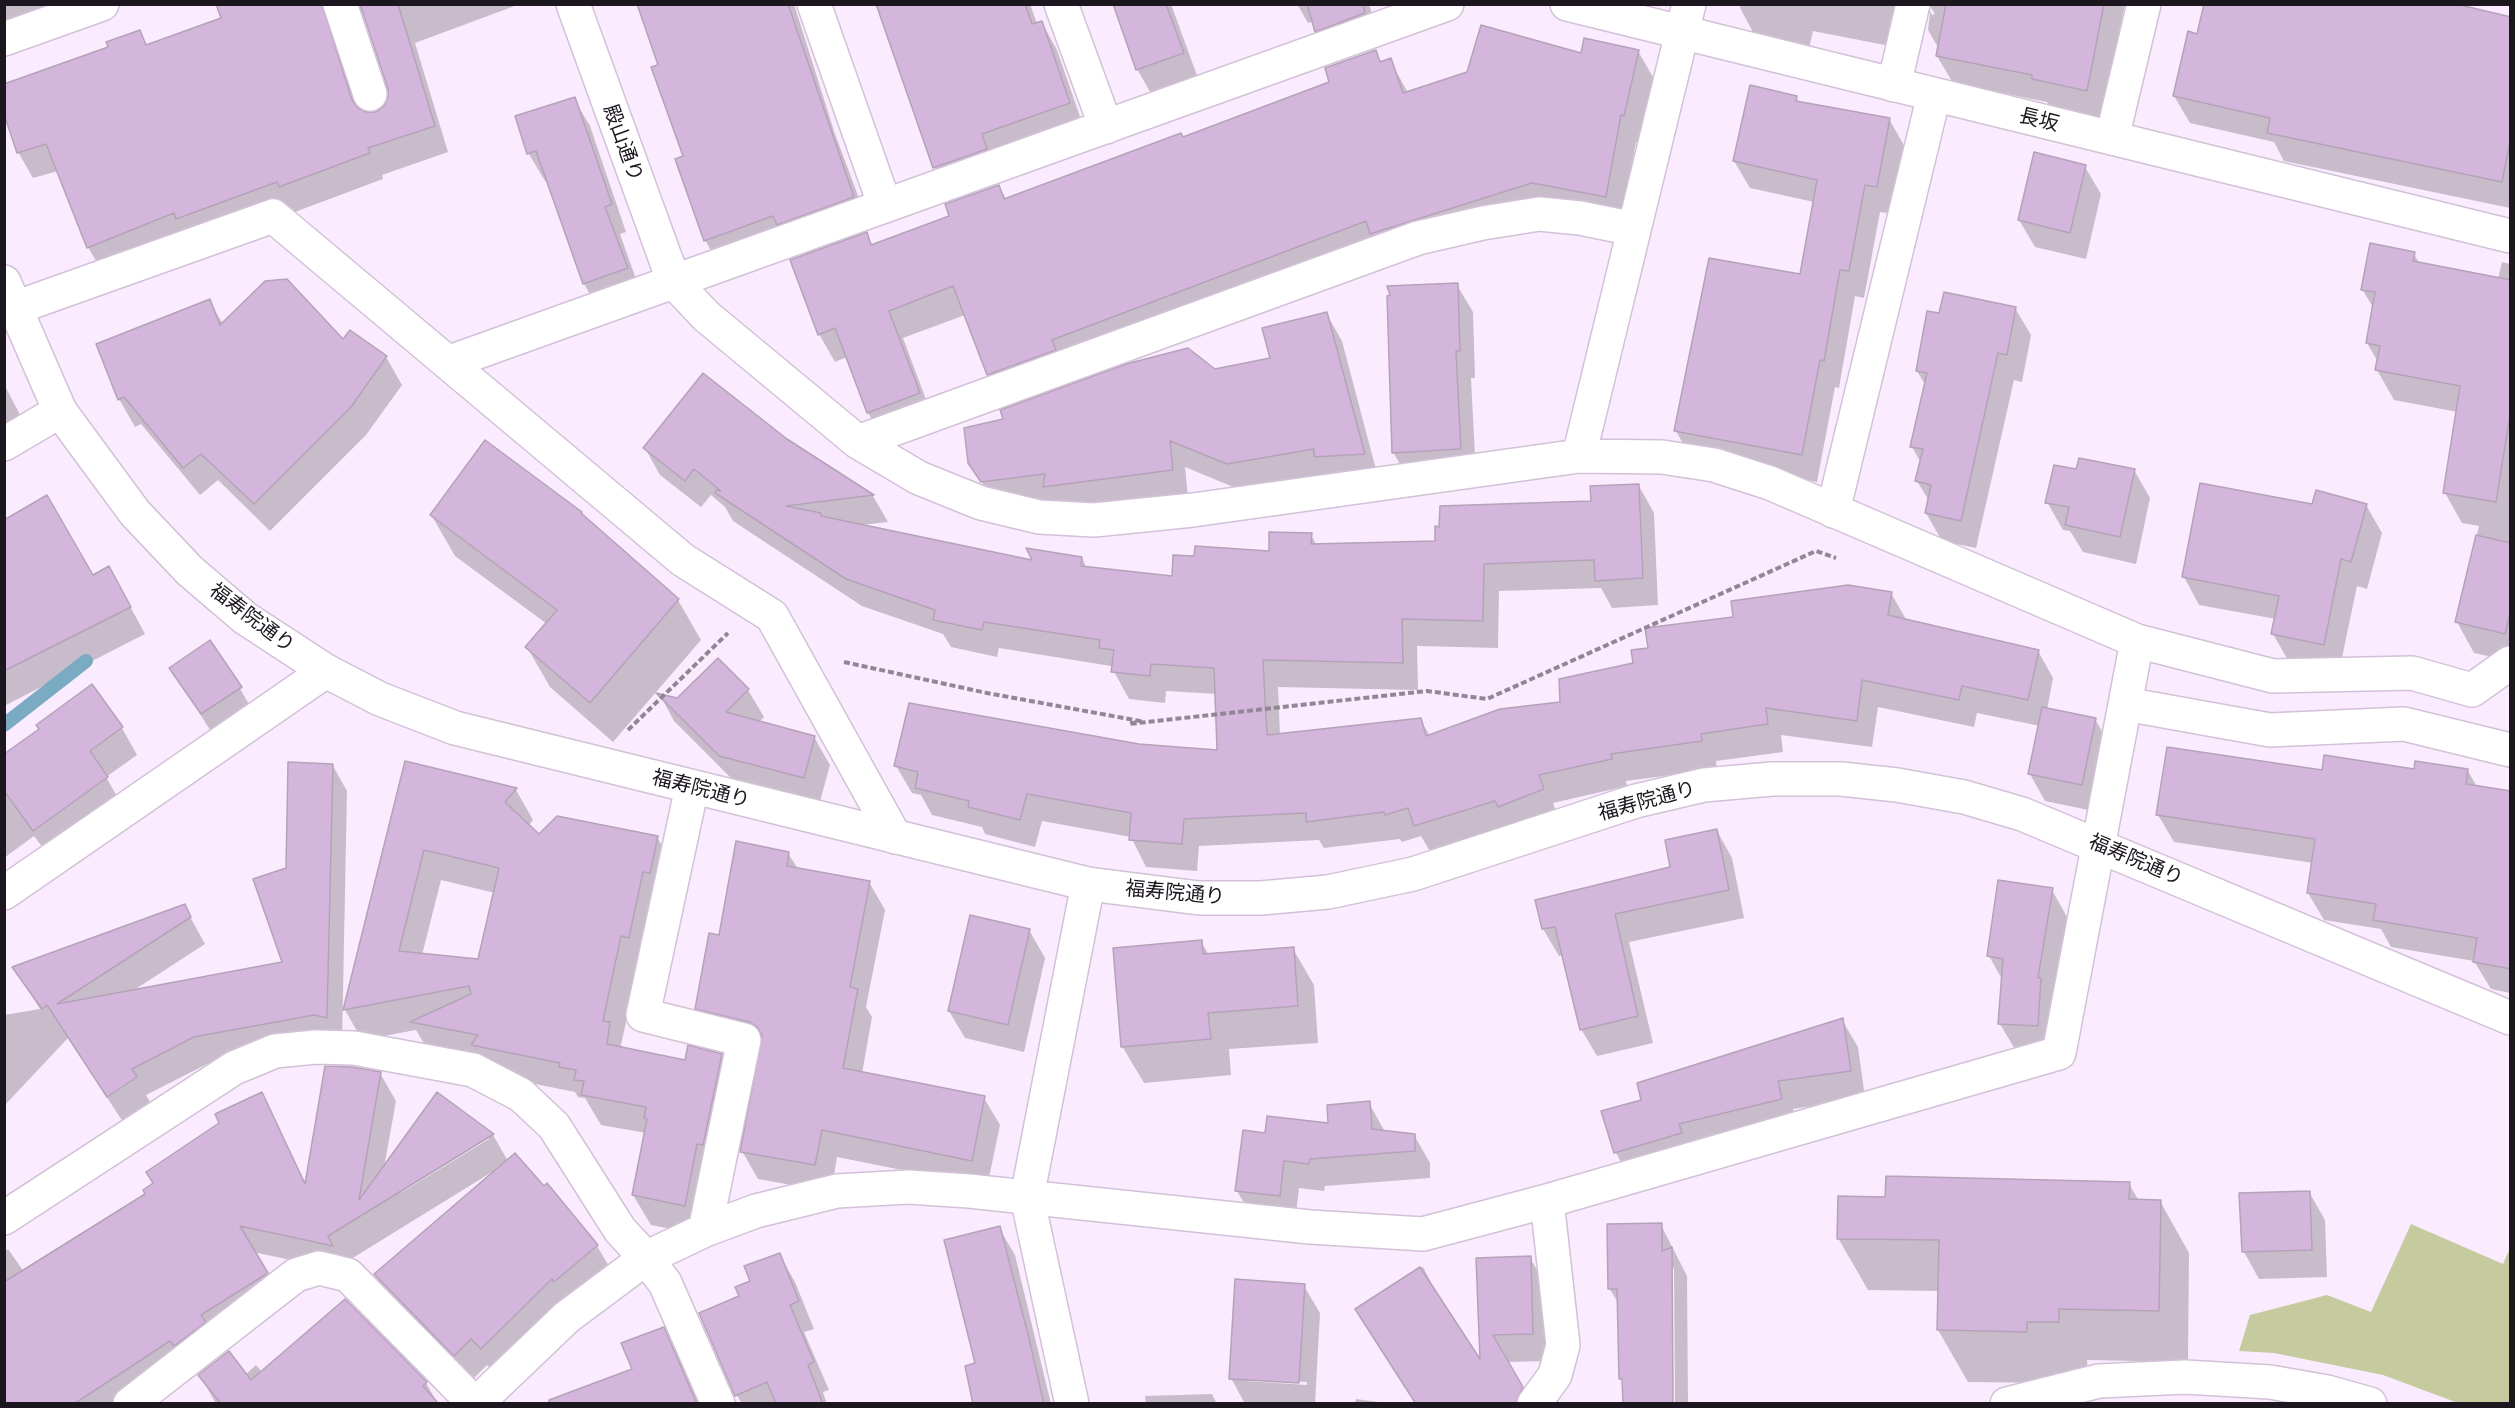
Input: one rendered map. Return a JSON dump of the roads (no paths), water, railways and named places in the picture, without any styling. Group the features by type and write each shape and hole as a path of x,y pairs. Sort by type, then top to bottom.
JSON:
{"street":[{"path":"4,39 102,4"},
{"path":"340,4 370,94"},
{"name":"殿山通り","path":"573,4 674,282"},
{"path":"814,4 885,206"},
{"path":"1061,4 1106,127"},
{"path":"450,362 1447,4"},
{"name":"長坂","path":"1567,4 1686,19 1894,85 2511,236"},
{"path":"1894,85 1913,4"},
{"path":"2112,138 2144,4"},
{"path":"1579,456 1686,19"},
{"path":"1833,510 1934,95"},
{"path":"858,442 1418,238 1483,223 1539,214 1580,218 1634,229"},
{"path":"10,295 273,216 450,362 683,560 772,616 895,837"},
{"path":"674,282 706,316 858,442 919,478 981,503 1039,516 1094,520 1193,510 1579,456 1662,457 1714,465 1770,483 2137,641 2273,676 2412,673 2472,690 2511,663"},
{"name":"福寿院通り","path":"10,295 60,411 135,513 190,571 245,618 326,671 380,699 454,728 1088,884 1198,898 1261,898 1328,892 1413,874 1636,801 1704,785 1772,779 1841,779 1897,785 1964,796 2022,814 2098,843 2511,1018"},
{"path":"4,444 60,411"},
{"path":"130,1404 296,1275 319,1268 348,1275 476,1404 567,1317 646,1258 705,1230 756,1211 837,1191 908,1187 1028,1197 1310,1227 1423,1234 1548,1202 2059,1053 2137,641"},
{"path":"4,893 326,671"},
{"path":"2125,704 2270,730 2404,724 2511,750"},
{"path":"692,787 643,1015 744,1040 705,1230"},
{"path":"1072,1404 1028,1197 1088,884"},
{"path":"4,1218 234,1068 274,1051 316,1047 354,1048 473,1070 522,1095 554,1126 620,1230 665,1283 718,1404"},
{"path":"1534,1404 1555,1375 1563,1345 1548,1202"},
{"path":"2007,1404 2099,1381 2185,1377 2270,1382 2327,1392 2370,1403"}],"waterway":[{"path":"4,725 86,661"}]}
